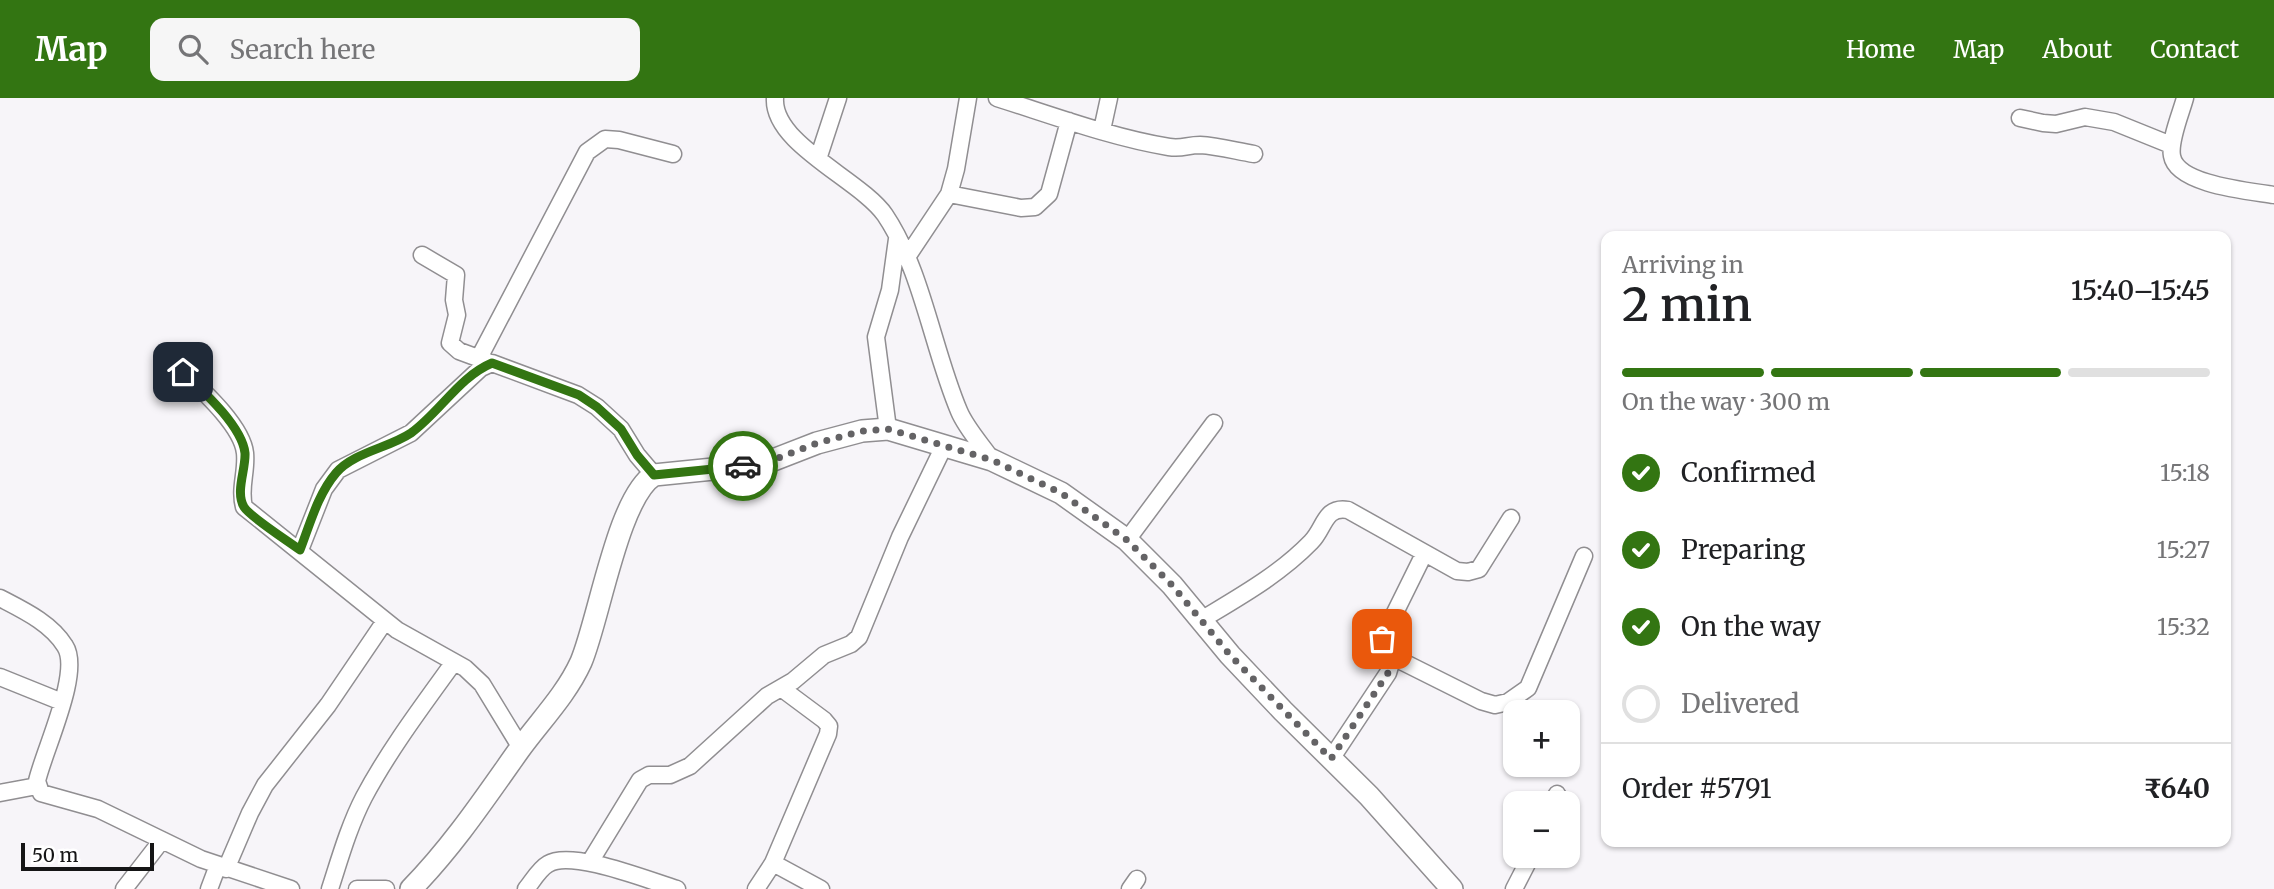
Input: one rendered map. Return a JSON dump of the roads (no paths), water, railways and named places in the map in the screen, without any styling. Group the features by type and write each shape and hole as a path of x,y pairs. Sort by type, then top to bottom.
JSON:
{"street":[{"path":"775,98 774,108 784,129 884,214 907,257 942,368 960,414 992,460"},
{"path":"818,159 838,98"},
{"path":"907,257 949,194 968,98"},
{"path":"997,98 1166,147 1184,149 1192,145 1204,145 1254,154"},
{"path":"1102,130 1109,98"},
{"path":"2185,98 2171,145 2172,158 2176,165 2193,177 2212,184 2274,195"},
{"path":"2020,118 2043,124 2056,124 2085,117 2114,122 2171,145"},
{"path":"949,194 1021,208 1035,207 1049,194 1069,121"},
{"path":"300,550 324,489 338,470 411,433 481,368 587,152 605,139 673,154"},
{"path":"888,429 876,337 890,290 897,239"},
{"path":"422,256 456,275 454,300 457,316 450,343 458,351 579,395 621,429 637,455 654,475"},
{"path":"183,372 206,394 242,441 245,453 241,494 244,507 386,621 465,668 482,684 520,748"},
{"path":"1127,540 1214,423"},
{"path":"411,889 440,860 476,813 520,748 559,699 580,663 621,531 645,481 654,475 763,464 817,443 862,431 888,429 992,460 1061,493 1127,540 1172,585 1283,711 1369,796 1452,889"},
{"path":"590,862 640,780 649,775 670,775 690,766 754,707 824,655 850,644 859,637 900,537 944,446"},
{"path":"1201,620 1263,582 1297,557 1316,538 1331,512 1338,508 1348,510 1457,571 1468,572 1479,569 1511,518"},
{"path":"1331,759 1388,673 1391,663 1382,646 1382,639 1424,554"},
{"path":"1387,654 1481,701 1495,705 1508,702 1528,688 1584,556"},
{"path":"0,598 38,619 65,645 70,657 71,670 39,771 37,786 41,793 98,809 222,867 291,889"},
{"path":"209,889 265,785 328,705 386,621"},
{"path":"330,889 347,833 364,796 415,716 454,662"},
{"path":"0,677 62,702"},
{"path":"756,889 773,863 828,734 829,726 781,688"},
{"path":"0,793 37,786"},
{"path":"124,889 162,840"},
{"path":"526,889 548,863 569,859 590,862 677,889"},
{"path":"773,863 821,889"},
{"path":"1514,889 1525,868"},
{"path":"357,889 386,889"}]}
